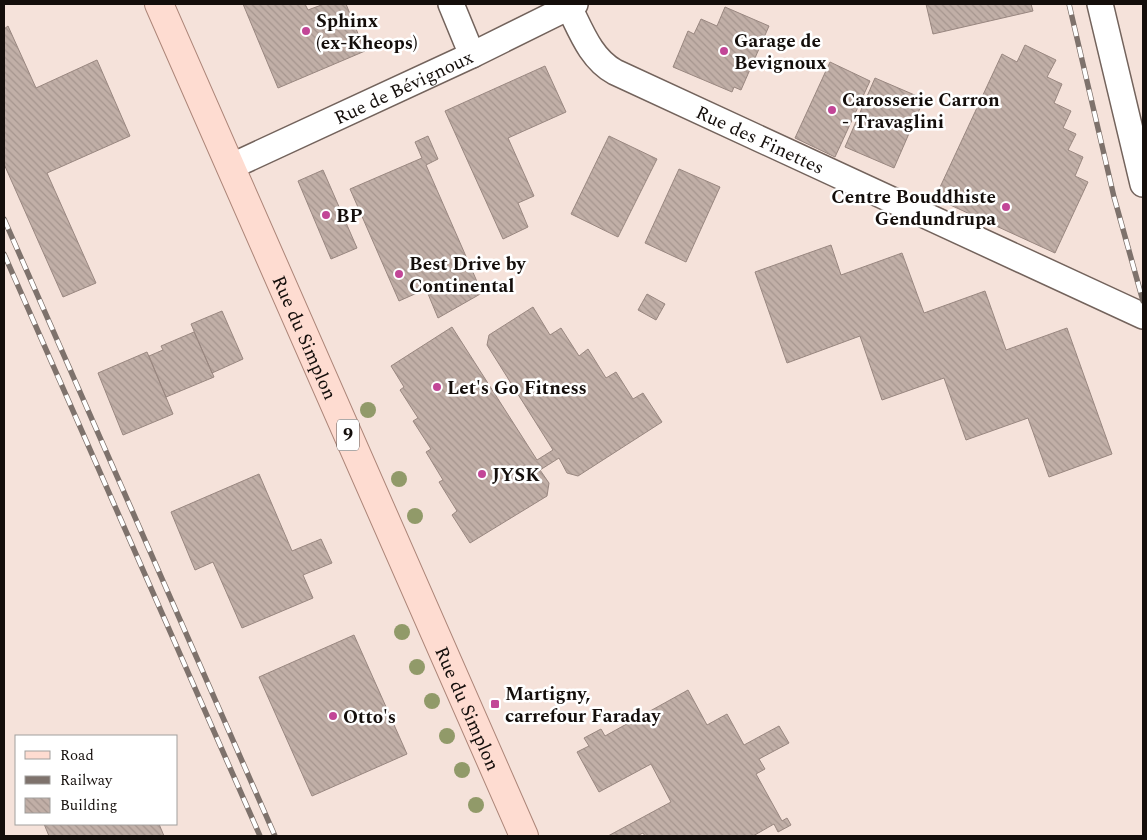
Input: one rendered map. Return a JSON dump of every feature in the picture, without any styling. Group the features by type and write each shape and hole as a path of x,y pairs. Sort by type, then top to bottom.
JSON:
{"main road":[{"name":"Rue du Simplon","path":"159,4 524,836"}],"street":[{"path":"451,4 472,55"},
{"path":"1100,4 1143,184"},
{"name":"Rue de Bévignoux","path":"230,167 472,55 572,5"},
{"name":"Rue des Finettes","path":"572,5 593,53 603,66 1143,316"}],"building":[{"name":"Sphinx (ex-Kheops)","path":"243,4 305,4 308,10 324,4 346,4 365,51 278,88"},
{"path":"926,4 1031,4 1033,11 933,34"},
{"path":"725,7 769,26 741,90 734,87 732,92 673,67 688,31 694,34 701,19 717,26"},
{"path":"8,26 36,88 97,60 130,136 47,173 96,283 63,297 4,164 4,29"},
{"path":"1025,45 1056,60 1047,77 1062,84 1054,103 1071,111 1063,128 1076,134 1068,150 1083,157 1075,176 1088,182 1055,253 935,198 1002,54 1017,62"},
{"name":"Carosserie Carron - Travaglini","path":"830,62 870,81 835,157 795,138"},
{"path":"545,66 566,112 508,138 534,196 518,203 528,227 503,239 445,111"},
{"path":"875,78 924,99 894,168 845,147"},
{"path":"428,136 438,159 426,165 482,293 438,318 426,289 399,301 350,189 422,158 415,142"},
{"path":"609,136 657,159 618,237 571,214"},
{"path":"679,169 720,187 686,262 645,243"},
{"path":"323,170 357,248 331,259 298,181"},
{"path":"831,245 841,275 902,253 924,313 985,291 1006,350 1067,328 1112,454 1049,477 1028,418 966,440 944,378 882,400 860,336 787,363 755,272"},
{"path":"647,294 665,304 656,320 638,310"},
{"path":"533,307 550,335 561,328 579,356 588,349 606,378 616,372 633,399 643,393 662,422 578,476 567,473 559,458 540,470 549,483 547,496 470,543 452,515 457,511 439,482 443,480 426,452 431,449 413,421 418,418 400,390 404,387 391,366 452,327 537,460 553,450 487,345 489,335"},
{"path":"222,311 243,359 212,373 191,324"},
{"path":"194,332 214,377 166,397 149,356 163,350 161,346"},
{"path":"147,352 173,414 123,435 98,373"},
{"path":"259,474 292,551 321,539 332,563 303,575 313,598 242,628 213,562 195,570 171,512"},
{"name":"Otto's","path":"354,635 407,754 312,796 259,677"},
{"path":"688,690 707,725 727,714 744,745 779,726 789,743 759,759 765,769 756,774 782,821 787,818 791,825 778,832 774,824 753,836 645,836 643,833 637,836 608,836 671,802 651,764 599,792 577,752 589,746 584,738 601,729 605,736"},
{"path":"44,825 159,825 164,836 49,836"}],"railway":[{"path":"1069,4 1114,197 1143,301"},
{"path":"4,219 275,836"},
{"path":"4,254 260,836"}],"place":[{"name":"Sphinx (ex-Kheops)","path":"306,31"},
{"name":"Garage de Bevignoux","path":"724,51"},
{"name":"Carosserie Carron - Travaglini","path":"832,110"},
{"name":"Centre Bouddhiste Gendundrupa","path":"1006,207"},
{"name":"BP","path":"326,215"},
{"name":"Best Drive by Continental","path":"399,274"},
{"name":"Let's Go Fitness","path":"437,387"},
{"name":"JYSK","path":"482,474"},
{"name":"Martigny, carrefour Faraday","path":"495,704"},
{"name":"Otto's","path":"333,716"}]}
